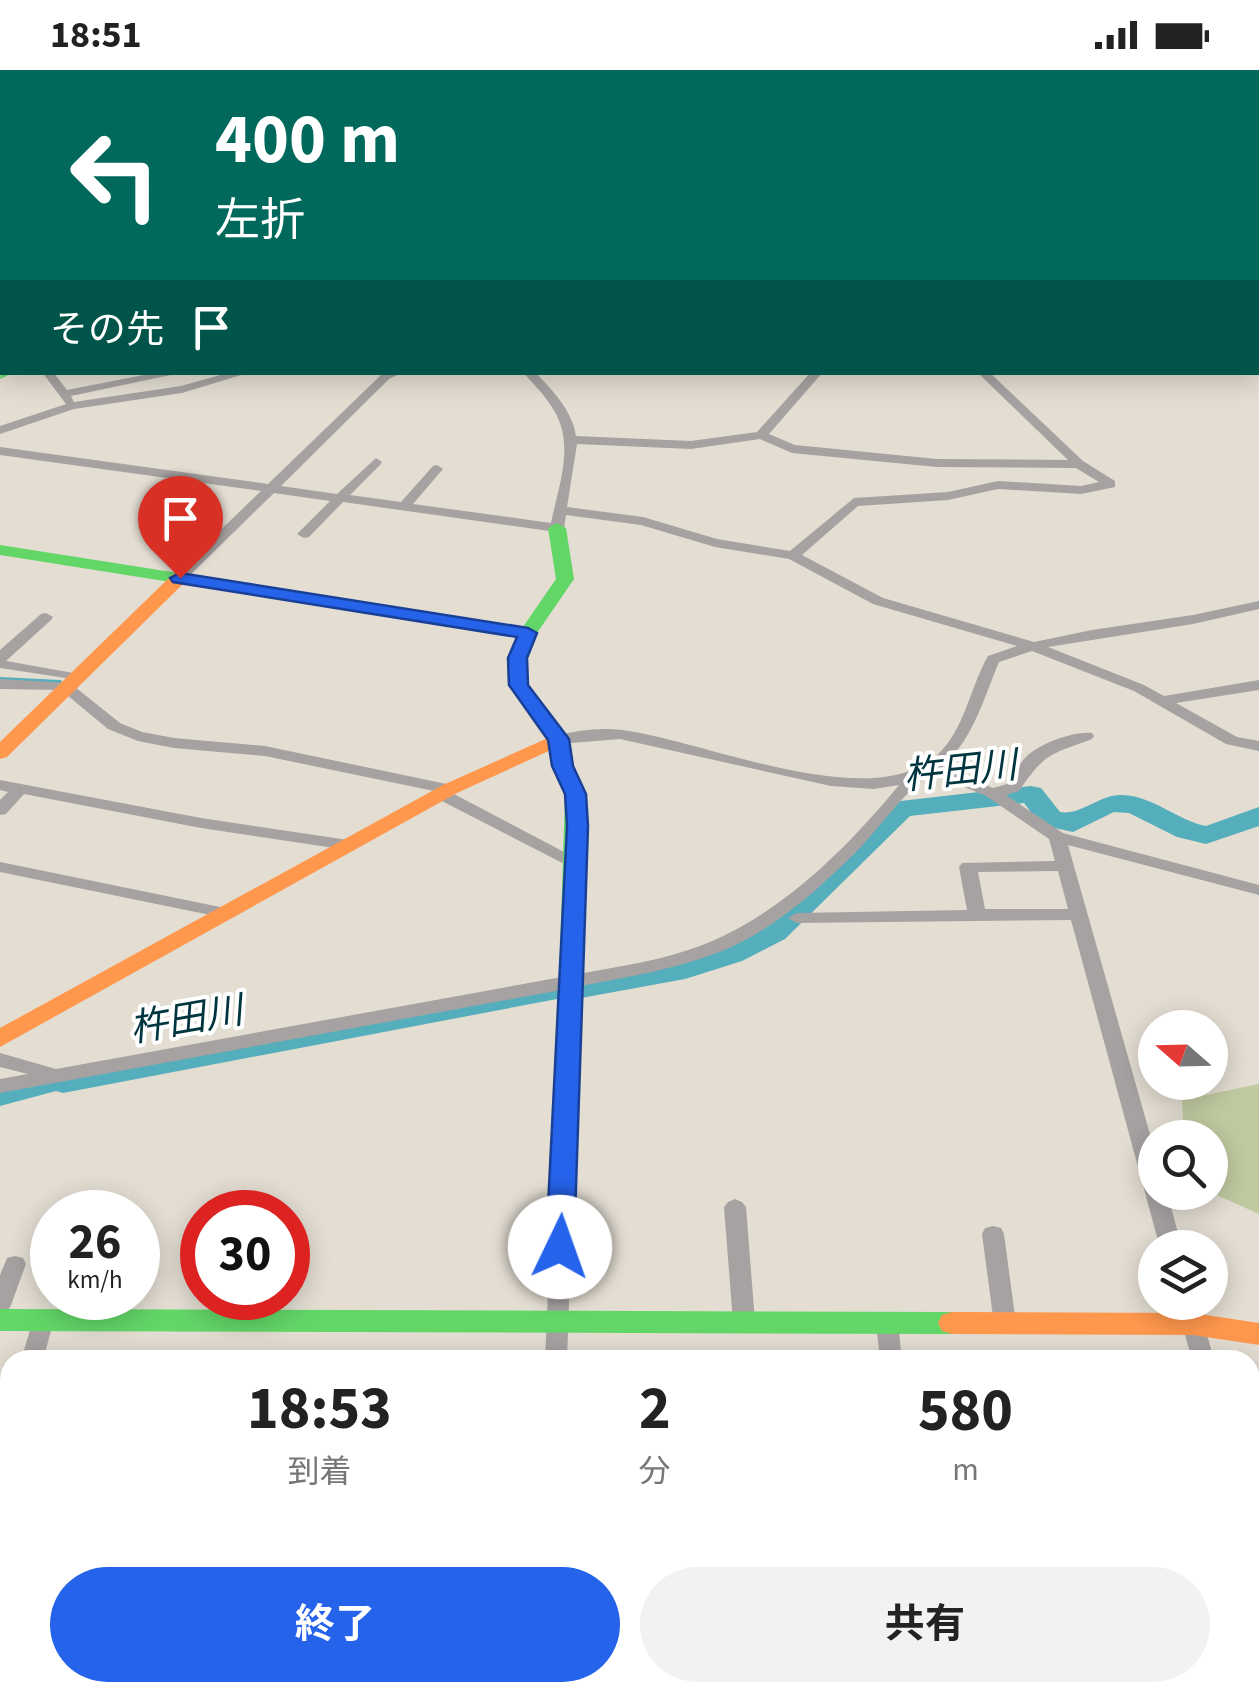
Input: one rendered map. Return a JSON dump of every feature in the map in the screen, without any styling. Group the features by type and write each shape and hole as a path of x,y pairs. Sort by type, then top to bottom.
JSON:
{"street":[{"path":"49,375 68,400"},
{"path":"0,430 122,378 151,375"},
{"path":"191,375 199,384"},
{"path":"68,400 199,384 234,375"},
{"path":"0,754 388,375"},
{"path":"531,375 555,404 573,440 574,453 558,519 565,579 560,592 528,633 517,658 518,685 558,739 562,766 576,794 556,1350"},
{"path":"761,435 815,375"},
{"path":"793,556 854,502 948,496 998,485 1081,490 1110,484 1079,464 985,375"},
{"path":"573,440 692,445 761,435 792,449 937,464 1079,464"},
{"path":"0,451 404,507 642,521 714,543 793,556 878,600 1029,645 1138,688 1232,740 1259,746"},
{"path":"304,534 376,462"},
{"path":"404,507 438,469"},
{"path":"0,550 528,633"},
{"path":"0,1086 659,965 719,946 767,920 954,742 993,659 1029,645 1208,620 1259,605"},
{"path":"0,661 46,618"},
{"path":"0,661 70,682 114,726 138,736 265,751 445,792 576,863"},
{"path":"0,684 70,682"},
{"path":"1158,700 1259,685"},
{"path":"0,1039 445,792 558,739 619,734 808,781 871,782 923,772 998,796 1057,837 1259,890"},
{"path":"998,796 1014,788 1031,761 1043,752 1086,736"},
{"path":"0,785 200,824 348,845"},
{"path":"0,810 20,789"},
{"path":"1057,837 1138,1125"},
{"path":"977,915 968,867 1066,866"},
{"path":"0,868 225,914"},
{"path":"798,918 1080,914"},
{"path":"0,1060 54,1075"},
{"path":"735,1207 744,1322"},
{"path":"993,1234 1005,1324"},
{"path":"0,1305 15,1264"},
{"path":"35,1350 43,1320 1005,1324 1138,1316"},
{"path":"0,1320 30,1320"},
{"path":"1192,1320 1199,1350"},
{"path":"1213,1320 1259,1334"},
{"path":"887,1323 889,1350"}],"green space":[{"path":"1259,1084 1259,1214 1228,1200 1228,1120 1183,1120 1182,1100 1228,1100 1228,1090"}],"waterway":[{"path":"0,679 60,682"},
{"name":"杵田川","path":"581,988 674,972 731,954 774,932 902,808 1031,794 1051,819 1073,823 1105,806 1131,804 1187,831 1206,835 1259,816"},
{"name":"杵田川","path":"63,1082 560,991"},
{"name":"杵田川","path":"0,1094 42,1086"}],"traffic: fast":[{"path":"557,528 565,579 528,633 517,658 518,685 559,739 562,766 576,795 571,982"},
{"path":"0,550 528,633"},
{"path":"0,1320 952,1323"}],"traffic: slow":[{"path":"0,753 179,578"},
{"path":"0,1039 450,789 559,739"},
{"path":"952,1323 1193,1324 1259,1334"}],"route":[{"path":"180,578 528,633 517,658 518,685 558,739 562,766 576,794 578,826 560,1247"}]}
